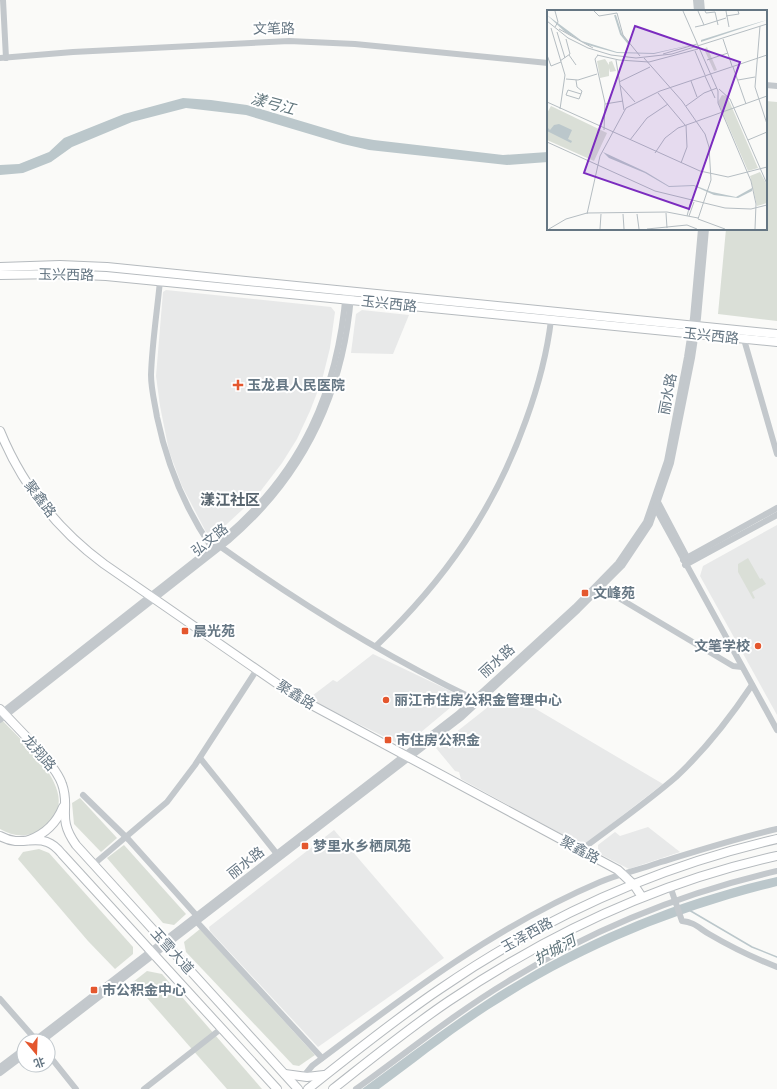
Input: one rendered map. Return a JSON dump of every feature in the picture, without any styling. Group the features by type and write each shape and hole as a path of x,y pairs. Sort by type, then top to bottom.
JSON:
{"main road":[{"name":"玉兴西路","path":"0,267 60,265 107,267 551,320 693,330 742,330 777,334"},
{"name":"玉兴西路","path":"0,275 83,274 348,296 693,330 744,339 777,342"},
{"name":"聚鑫路","path":"0,431 22,475 56,521 95,557 150,599 292,700 581,850 621,875 639,898"},
{"name":"聚鑫路","path":"0,444 26,490 62,535 92,561 295,696 405,759 621,875"},
{"name":"龙翔路","path":"2,714 56,771 64,789 64,804"},
{"path":"0,836 21,842 33,839 48,829 60,815 64,804"},
{"name":"玉雪大道","path":"64,804 64,819 67,831 76,845 298,1089"},
{"name":"玉泽西路","path":"308,1089 418,1004 482,961 554,920 630,885 692,862 777,839"},
{"name":"玉雪大道","path":"21,842 45,841 52,844 222,1028 276,1089"},
{"name":"玉泽西路","path":"333,1089 427,1017 491,974 562,934 639,898 670,886 718,870 777,856"},
{"path":"285,1074 303,1077 327,1074"}],"street":[{"path":"3,0 3,58"},
{"path":"696,0 697,10"},
{"path":"701,0 702,10"},
{"name":"文笔路","path":"3,58 81,51 282,40 354,44 547,63"},
{"path":"767,85 777,86"},
{"name":"丽水路","path":"693,330 700,230"},
{"name":"丽水路","path":"197,919 277,854 462,718 602,588 618,571 637,546 650,524 670,446 693,330 706,230"},
{"path":"160,281 151,376 157,414 165,452 176,482 189,510 212,548"},
{"name":"弘文路","path":"150,599 221,547 248,524 275,494 297,464 316,432 329,400 339,367 346,334 348,296"},
{"name":"弘文路","path":"2,714 150,599 212,548 262,502 285,474 304,443 320,409 333,372 342,333 348,296"},
{"path":"376,646 438,580 466,543 486,510 513,454 529,412 546,350 551,320"},
{"path":"742,330 777,454"},
{"path":"656,504 692,574 777,730"},
{"name":"丽水路","path":"48,1033 405,759 458,714 610,572 640,533 656,504"},
{"path":"686,561 777,508"},
{"path":"686,561 777,515"},
{"path":"221,547 281,588 376,646 474,699"},
{"path":"602,588 734,666 742,667"},
{"path":"94,864 167,802 200,758 254,674"},
{"path":"581,850 653,796 685,768 719,731 752,685"},
{"path":"200,758 277,854"},
{"path":"83,795 126,838 322,1058"},
{"path":"303,1077 312,1066 322,1058 416,987 481,945 554,904 601,882 621,875 704,848 777,829"},
{"path":"356,1089 475,1003 523,972 598,934 676,902 728,884 777,871"},
{"path":"670,886 682,920 692,922 715,938 777,967"},
{"path":"0,999 31,1033"},
{"path":"144,1089 222,1028"},
{"path":"0,1067 16,1055"},
{"path":"0,1074 16,1061"},
{"path":"56,1064 76,1089"}],"shaded area":[{"path":"183,98 211,100 247,105 351,136 503,155 547,152 547,162 507,165 369,150 343,144 246,115 186,108 132,122 72,147 51,162 23,173 0,175 0,165 19,164 49,152 64,138 124,114"},
{"path":"767,101 777,102 777,321 718,314 726,230 767,230"},
{"name":"玉龙县人民医院","path":"166,290 331,307 335,312 330,348 322,380 297,439 282,463 256,497 214,536 210,536 206,532 182,486 169,451 160,406 156,376 163,292"},
{"path":"362,310 409,315 393,354 351,353 356,314"},
{"name":"文笔学校","path":"777,525 777,715 700,576 703,566"},
{"path":"748,558 760,579 762,578 766,584 752,592 755,598 753,599 738,572 738,564"},
{"name":"丽江市住房公积金管理中心","path":"373,654 463,697 408,743 401,745 308,699 333,680 337,682"},
{"path":"507,692 663,784 583,846 461,779 459,772 455,771 436,748"},
{"path":"0,718 32,751 43,765 58,792 58,806 53,818 44,828 35,833 15,835 0,829"},
{"path":"80,798 117,838 101,852 74,824 72,803"},
{"path":"648,827 680,852 629,869 598,853 598,845 615,832 620,836"},
{"path":"334,830 444,958 318,1047 210,931 209,927"},
{"path":"124,845 186,914 174,925 163,923 107,858"},
{"path":"39,849 49,853 133,947 133,954 115,969 88,941 18,859 23,852"},
{"path":"777,877 777,886 705,906 635,932 567,964 486,1011 455,1032 379,1089 362,1089 478,1005 519,980 580,947 644,918 676,906 743,885"},
{"path":"200,929 315,1055 299,1066 293,1065 186,952 184,942"},
{"path":"147,971 162,974 262,1089 227,1089 133,982"}],"waterway":[{"path":"689,910 752,947 777,957"}],"place":[{"name":"玉龙县人民医院","path":"238,385"},
{"name":"文峰苑","path":"585,593"},
{"name":"晨光苑","path":"185,631"},
{"name":"文笔学校","path":"758,646"},
{"name":"丽江市住房公积金管理中心","path":"386,700"},
{"name":"市住房公积金","path":"388,740"},
{"name":"梦里水乡栖凤苑","path":"305,846"},
{"name":"市公积金中心","path":"94,990"}],"district":[{"name":"漾江社区","path":"230,500"}],"water label":[{"name":"漾弓江","path":"273,104"},
{"name":"护城河","path":"555,950"}]}
